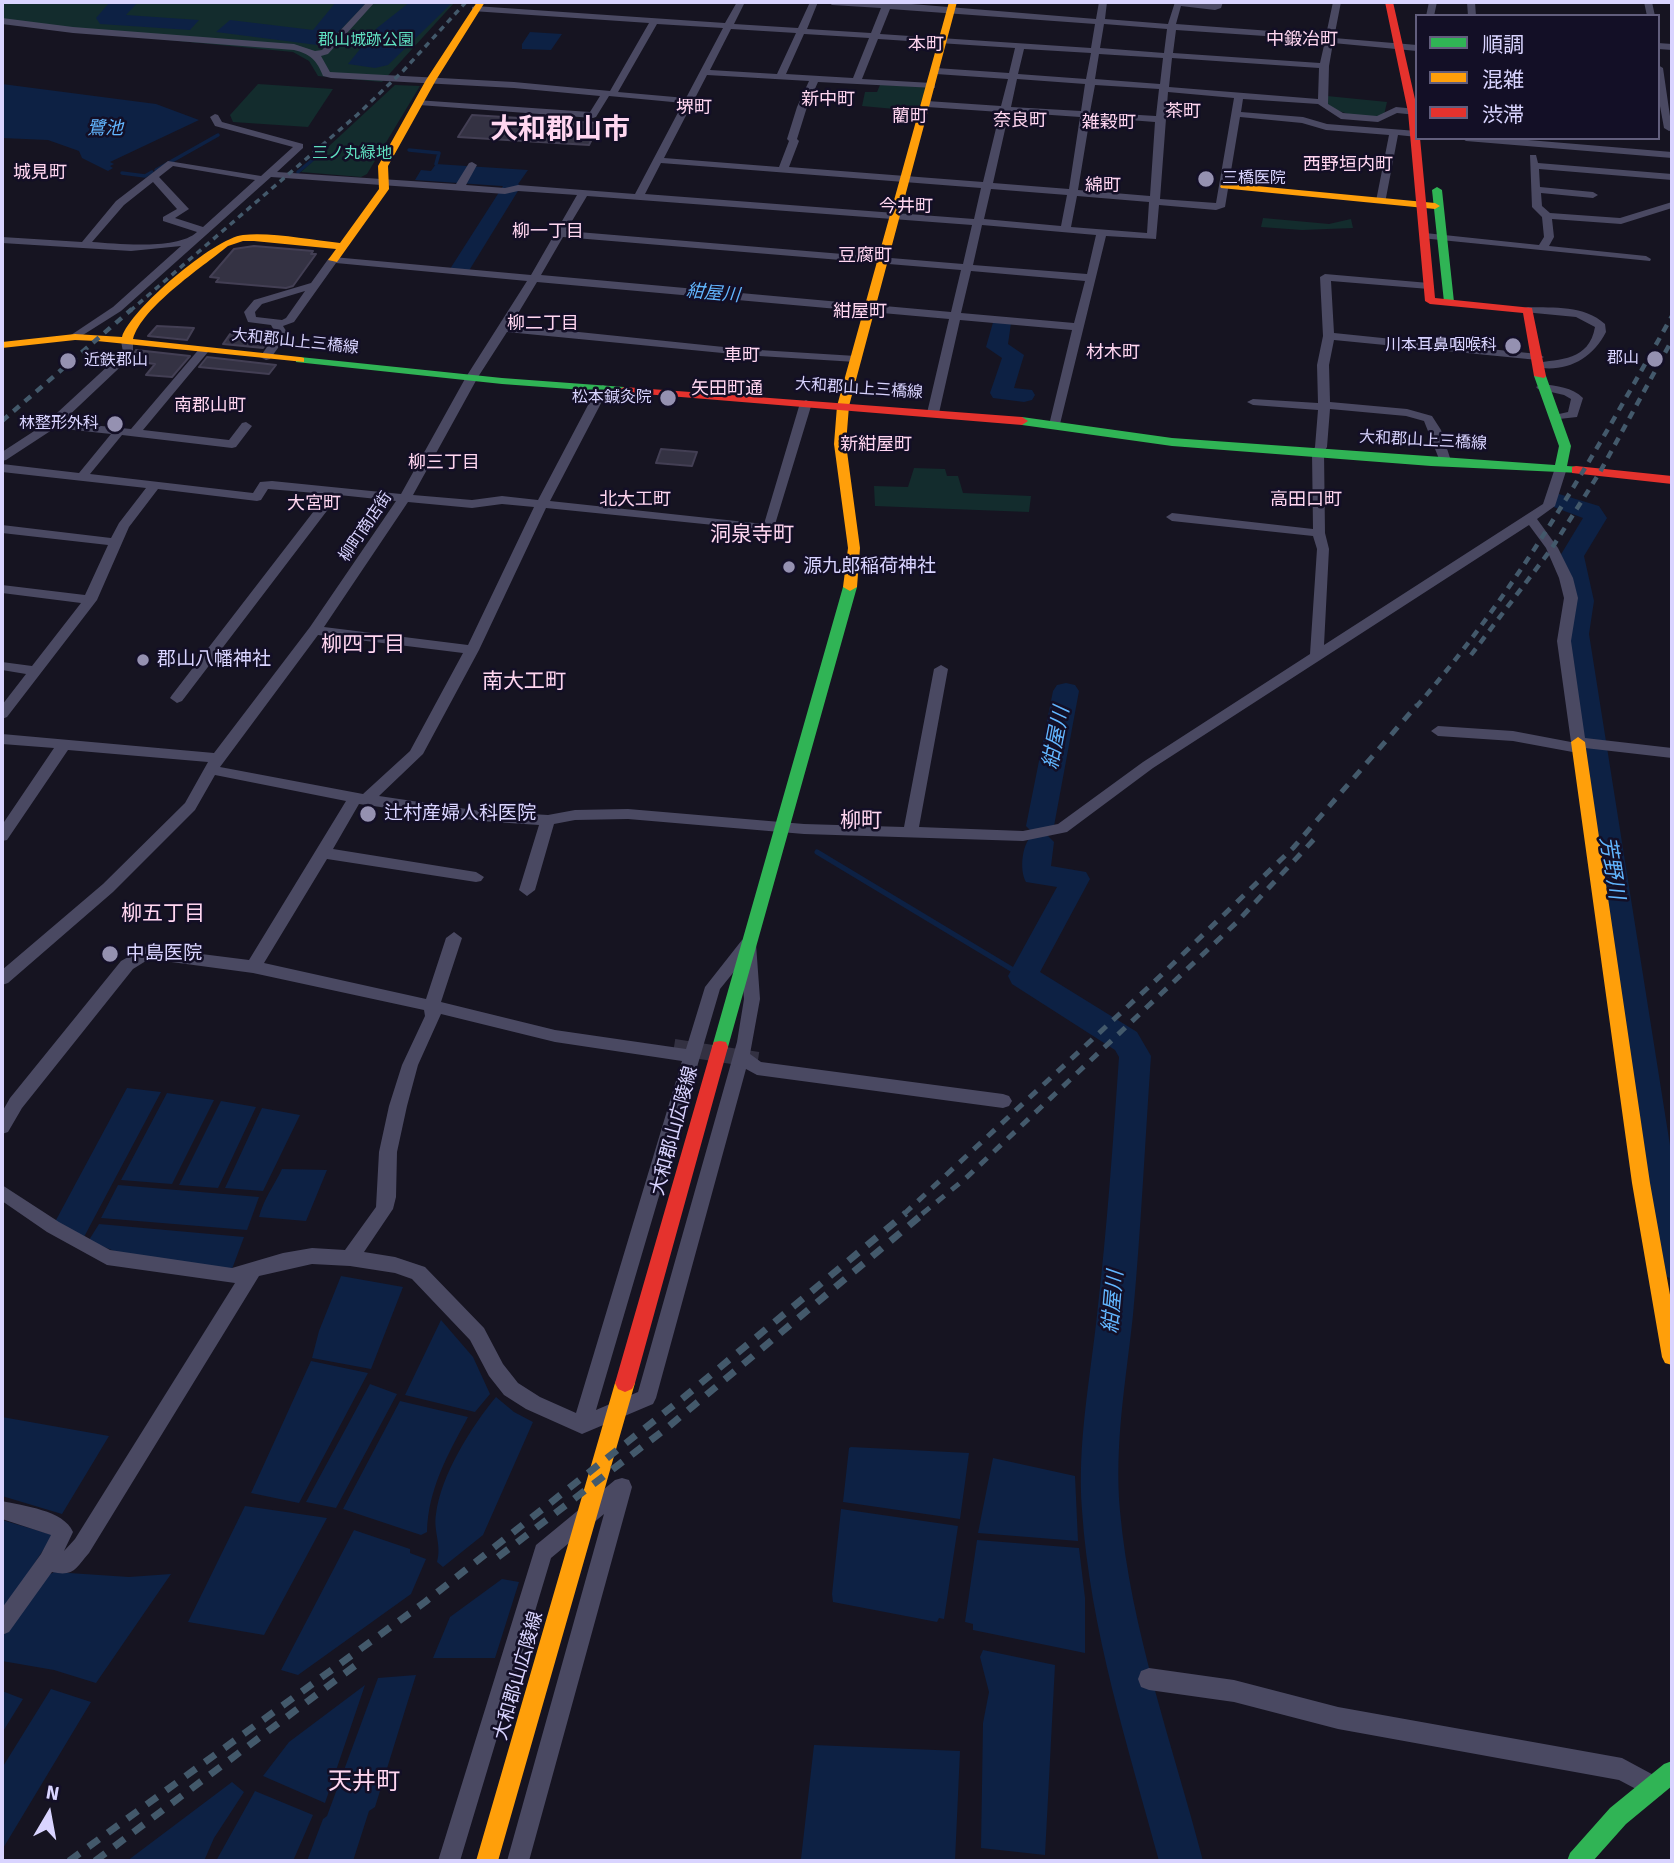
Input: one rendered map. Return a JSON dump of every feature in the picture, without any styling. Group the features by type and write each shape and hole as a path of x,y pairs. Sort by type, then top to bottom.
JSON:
{"street":[{"path":"2,20 73,30 294,47 316,54 325,52 371,2"},
{"path":"639,196 741,2"},
{"path":"781,76 814,2"},
{"path":"832,2 952,6 1172,24 1412,50"},
{"path":"1065,229 1103,2"},
{"path":"83,246 120,203 171,163 267,176 505,191 518,188 584,192 1152,237 1160,119 1172,24 1178,3 1215,7 1219,6 1219,2"},
{"path":"1337,2 1324,66 1325,108 1341,116 1378,119 1396,110 1415,112 1412,50 1404,2"},
{"path":"1389,2 1412,50"},
{"path":"311,290 258,302 249,312 252,320 275,323 290,320 384,190 383,166 478,5 655,20 1324,66"},
{"path":"856,82 887,5"},
{"name":"大和郡山広陵線","path":"487,1861 662,1260 781,826 844,614 853,573 851,516 841,444 843,406 952,6"},
{"path":"419,102 593,115 655,20"},
{"path":"933,412 954,316 989,187 1020,45"},
{"path":"316,54 325,65 326,74 609,93 688,101"},
{"path":"705,72 856,82 1013,75 1323,102"},
{"path":"1660,75 1665,93 1666,122 1671,128"},
{"path":"783,169 794,142 792,139 802,107 816,79"},
{"path":"658,160 1216,207 1221,205 1225,186 1239,96"},
{"path":"927,104 1160,119"},
{"path":"1236,114 1303,120 1326,127 1415,134"},
{"path":"75,337 117,309 300,146 218,124 215,117"},
{"path":"1381,201 1394,133"},
{"path":"1418,140 1433,236 1449,302"},
{"path":"1430,206 1431,140"},
{"path":"1488,140 1672,155"},
{"path":"1532,144 1537,207 1547,216 1621,221 1672,205"},
{"path":"459,188 472,165"},
{"path":"1534,166 1672,177"},
{"path":"149,178 158,180 173,200 184,209 167,219 205,231"},
{"path":"1225,186 1430,206"},
{"path":"1536,190 1593,195"},
{"name":"柳町商店街","path":"215,764 315,630 405,497 472,377 584,192"},
{"path":"1542,248 1549,237 1547,216"},
{"path":"1055,425 1066,367 1101,232"},
{"path":"559,234 1091,278"},
{"path":"1433,236 1646,259"},
{"path":"1430,293 1433,236"},
{"path":"2,457 51,424 129,353 127,341 131,326 147,307 224,244 242,238 533,279 562,282 566,279 1078,327"},
{"path":"2,240 131,248 192,242"},
{"path":"1317,657 1323,549 1319,533 1318,452 1321,447 1324,406 1322,365 1329,336 1325,277 1430,293 1449,302 1584,316 1596,320 1601,326 1601,334 1585,354 1575,361 1550,366 1538,361 1329,336"},
{"path":"2,739 215,764 360,799 480,816 548,820 575,815 628,814 781,826 1023,836 1062,828 1148,765 1549,506 1565,446 1542,387 1528,310"},
{"path":"266,357 282,334 275,323"},
{"path":"503,328 716,349 856,359"},
{"name":"大和郡山上三橋線","path":"2,345 75,337 127,341 472,377 933,412 1055,425 1172,442 1561,468 1672,480"},
{"path":"134,433 204,350"},
{"path":"253,967 323,853 360,799 416,754 472,650 542,504 603,387"},
{"path":"1542,387 1568,391 1577,398 1573,415 1554,418"},
{"path":"1253,402 1408,413 1428,419 1435,430 1444,461"},
{"path":"2,468 257,497 264,485 472,504 502,500 769,527 806,403"},
{"path":"51,424 232,444 246,426"},
{"path":"81,478 120,431"},
{"path":"2,714 90,600 123,526 153,487"},
{"path":"177,698 335,492"},
{"path":"1172,517 1319,533"},
{"path":"1531,519 1552,548 1571,598 1564,641 1641,1183 1672,1357"},
{"path":"2,529 117,541"},
{"path":"2,589 90,600"},
{"path":"315,630 472,650"},
{"path":"2,666 36,671"},
{"path":"910,832 919,798 941,669"},
{"path":"1438,732 1513,736 1672,753"},
{"path":"2,836 64,745"},
{"path":"2,979 108,888 173,825 190,806 215,764"},
{"path":"527,890 548,820"},
{"path":"323,853 476,877"},
{"path":"350,1258 384,1209 387,1197 388,1152 398,1106 410,1065 433,1016 432,1006 454,938"},
{"path":"582,1425 713,987 748,944"},
{"path":"2,1192 52,1227 107,1257 232,1276 283,1261 312,1256 396,1265 418,1273 477,1334 496,1370 511,1389 533,1403 582,1425 646,1398 750,1058 752,999 748,944"},
{"path":"2,1128 16,1103 127,965 146,953 253,967 555,1036 691,1056"},
{"path":"592,1042 604,1035 674,1047"},
{"path":"750,1058 757,1068 1003,1101"},
{"path":"47,1561 65,1565 82,1546 253,1270"},
{"path":"449,1861 543,1552 622,1488 518,1861"},
{"path":"2,1510 54,1525 63,1532 47,1561 2,1625"},
{"path":"1149,1679 1234,1691 1339,1718 1622,1769 1653,1787"},
{"path":"1578,1861 1618,1816 1672,1772"}],"green space":[{"name":"郡山城跡公園","path":"2,2 455,2 382,82 318,76 309,61 293,52 2,24"},
{"path":"258,84 333,89 308,127 233,122 230,115"},
{"name":"三ノ丸緑地","path":"395,85 420,86 367,174 361,177 301,172"},
{"path":"880,85 928,86 917,111 862,106 865,92 877,92"},
{"path":"1327,96 1387,102 1384,115 1362,116 1328,106"},
{"path":"1263,218 1329,224 1351,219 1353,228 1302,230 1261,227"},
{"path":"914,468 945,469 947,476 958,476 963,493 1031,496 1029,512 875,506 874,486 908,487"}],"water":[{"path":"110,2 138,2 126,15 199,20 190,30 100,24 96,18"},
{"path":"336,2 367,2 325,46 216,32 230,20 313,30"},
{"path":"410,2 453,2 388,65 375,68 348,64 377,28"},
{"path":"530,32 562,34 551,50 522,49 522,44"},
{"name":"鷺池","path":"2,84 156,104 199,120 110,162 114,164 108,171 82,158 79,151 48,140 2,138"},
{"path":"436,164 528,170 516,187 415,180 421,170 431,171"},
{"path":"127,1088 161,1092 84,1237 55,1222"},
{"path":"167,1093 214,1100 172,1184 121,1180"},
{"path":"221,1101 256,1107 218,1188 179,1185"},
{"path":"262,1108 300,1115 263,1191 225,1188"},
{"path":"282,1169 327,1170 306,1221 259,1217"},
{"path":"118,1185 259,1197 247,1230 101,1218"},
{"path":"99,1224 244,1237 232,1269 159,1261 122,1253 89,1240"},
{"path":"341,1276 403,1287 371,1369 312,1358 319,1331"},
{"path":"441,1320 473,1357 490,1394 475,1412 405,1395"},
{"path":"311,1361 368,1373 299,1503 251,1493"},
{"path":"370,1384 397,1394 336,1508 306,1502"},
{"path":"496,1397 514,1412 533,1422 483,1535 443,1567 437,1562 439,1550 435,1520 439,1499 458,1452"},
{"path":"400,1401 468,1417 440,1472 431,1501 427,1532 421,1535 343,1509"},
{"path":"2,1417 109,1436 62,1514 2,1496"},
{"path":"851,1447 969,1453 960,1519 843,1502"},
{"path":"993,1458 1075,1476 1078,1541 978,1533"},
{"path":"245,1506 327,1518 264,1635 188,1622"},
{"path":"841,1509 958,1526 944,1619 939,1618 937,1622 833,1602"},
{"path":"2,1520 53,1535 2,1613"},
{"path":"354,1530 410,1549 410,1553 426,1559 411,1594 298,1675 281,1670"},
{"path":"977,1540 1079,1548 1085,1598 1085,1653 973,1630 973,1624 965,1622"},
{"path":"54,1572 129,1577 171,1574 96,1683 54,1670 2,1661 2,1637 47,1576"},
{"path":"502,1579 519,1582 495,1658 433,1658 450,1617"},
{"path":"983,1650 1055,1665 1045,1855 981,1848 983,1723 989,1692 980,1657"},
{"path":"416,1675 375,1807 369,1811 353,1861 307,1861 323,1819 327,1816 378,1678"},
{"path":"365,1685 325,1803 263,1776 289,1742"},
{"path":"51,1689 91,1702 2,1850 2,1768"},
{"path":"2,1691 23,1699 2,1733"},
{"path":"814,1745 960,1751 955,1861 801,1859"},
{"path":"232,1782 244,1792 214,1838 204,1861 127,1861"},
{"path":"255,1791 313,1815 293,1861 216,1861"}],"building":[{"path":"472,115 600,123 589,145 458,137"},
{"path":"254,246 313,251 311,254 316,254 293,286 286,288 216,282 219,278 210,277 234,249"},
{"path":"157,326 194,328 187,340 148,336"},
{"path":"230,334 270,338 263,348 223,344"},
{"path":"136,350 190,356 172,377 146,375 155,364 131,361"},
{"path":"207,357 276,365 269,374 199,367"},
{"path":"661,449 697,452 692,466 656,463"}],"waterway":[{"path":"156,170 218,135"},
{"path":"409,150 439,153 436,164"},
{"path":"298,172 317,156 322,156"},
{"path":"122,173 145,176 152,172"},
{"name":"紺屋川","path":"460,269 512,186"},
{"name":"紺屋川","path":"1001,323 997,347 1013,355 1001,393 1024,395"},
{"name":"芳野川","path":"1559,501 1591,511 1595,518 1572,556 1582,601 1576,634 1577,645 1672,1264"},
{"name":"紺屋川","path":"1040,826 1066,691"},
{"name":"紺屋川","path":"1040,842 1036,875 1076,879 1023,976 1126,1041 1135,1056 1118,1283 1101,1437 1101,1510 1122,1643 1181,1861"},
{"path":"817,852 1023,976"}],"tunnel":[{"path":"674,1047 758,1060"}],"railway":[{"path":"130,311 357,115 403,71 466,2"},
{"path":"2,421 132,309"},
{"path":"1416,707 1489,615 1522,567 1585,468 1672,316"},
{"path":"1471,655 1552,548 1600,472 1672,340"},
{"path":"904,1214 1153,983 1293,848 1417,705"},
{"path":"922,1214 966,1178 1236,923 1319,834"},
{"path":"69,1861 425,1602 683,1398 906,1213"},
{"path":"498,1557 668,1427 924,1213"},
{"path":"95,1861 356,1665"}],"traffic: fast":[{"path":"1437,190 1449,302"},
{"path":"300,360 502,381 624,390"},
{"path":"1540,376 1565,446 1561,468"},
{"path":"1022,421 1172,442 1576,470"},
{"path":"720,1047 850,587"},
{"path":"1578,1861 1618,1816 1672,1772"}],"traffic: slow":[{"path":"333,260 384,189 383,166 431,80 481,2"},
{"path":"850,587 854,548 840,444 843,406 953,2"},
{"path":"1225,186 1435,206"},
{"path":"127,341 131,326 147,307 224,244 242,238 254,238 343,246"},
{"path":"2,345 75,337 97,338 300,360"},
{"path":"1578,742 1641,1183 1672,1357"},
{"path":"487,1861 625,1383"}],"traffic: jam":[{"path":"1389,2 1413,112 1415,134"},
{"path":"1416,140 1430,301 1528,310 1540,376"},
{"path":"624,390 1022,421"},
{"path":"1576,470 1672,480"},
{"path":"625,1383 720,1047"}],"place":[{"name":"三橋医院","path":"1206,179"},
{"name":"川本耳鼻咽喉科","path":"1513,346"},
{"name":"郡山","path":"1655,359"},
{"name":"近鉄郡山","path":"68,361"},
{"name":"松本鍼灸院","path":"668,398"},
{"name":"林整形外科","path":"115,424"},
{"name":"源九郎稲荷神社","path":"789,567"},
{"name":"郡山八幡神社","path":"143,660"},
{"name":"辻村産婦人科医院","path":"368,814"},
{"name":"中島医院","path":"110,954"}],"district":[{"name":"中鍛冶町","path":"1302,40"},
{"name":"本町","path":"926,45"},
{"name":"新中町","path":"828,100"},
{"name":"堺町","path":"694,108"},
{"name":"茶町","path":"1183,112"},
{"name":"藺町","path":"910,117"},
{"name":"奈良町","path":"1020,121"},
{"name":"雑穀町","path":"1109,123"},
{"name":"大和郡山市","path":"560,131"},
{"name":"西野垣内町","path":"1348,165"},
{"name":"城見町","path":"40,173"},
{"name":"綿町","path":"1103,186"},
{"name":"今井町","path":"906,207"},
{"name":"柳一丁目","path":"548,232"},
{"name":"豆腐町","path":"865,256"},
{"name":"紺屋町","path":"860,312"},
{"name":"柳二丁目","path":"543,324"},
{"name":"材木町","path":"1113,353"},
{"name":"車町","path":"742,356"},
{"name":"矢田町通","path":"727,389"},
{"name":"南郡山町","path":"210,406"},
{"name":"新紺屋町","path":"876,445"},
{"name":"柳三丁目","path":"444,463"},
{"name":"北大工町","path":"635,500"},
{"name":"高田口町","path":"1306,500"},
{"name":"大宮町","path":"314,504"},
{"name":"洞泉寺町","path":"752,535"},
{"name":"柳四丁目","path":"363,645"},
{"name":"南大工町","path":"524,682"},
{"name":"柳町","path":"861,821"},
{"name":"柳五丁目","path":"163,914"},
{"name":"天井町","path":"364,1783"}]}
